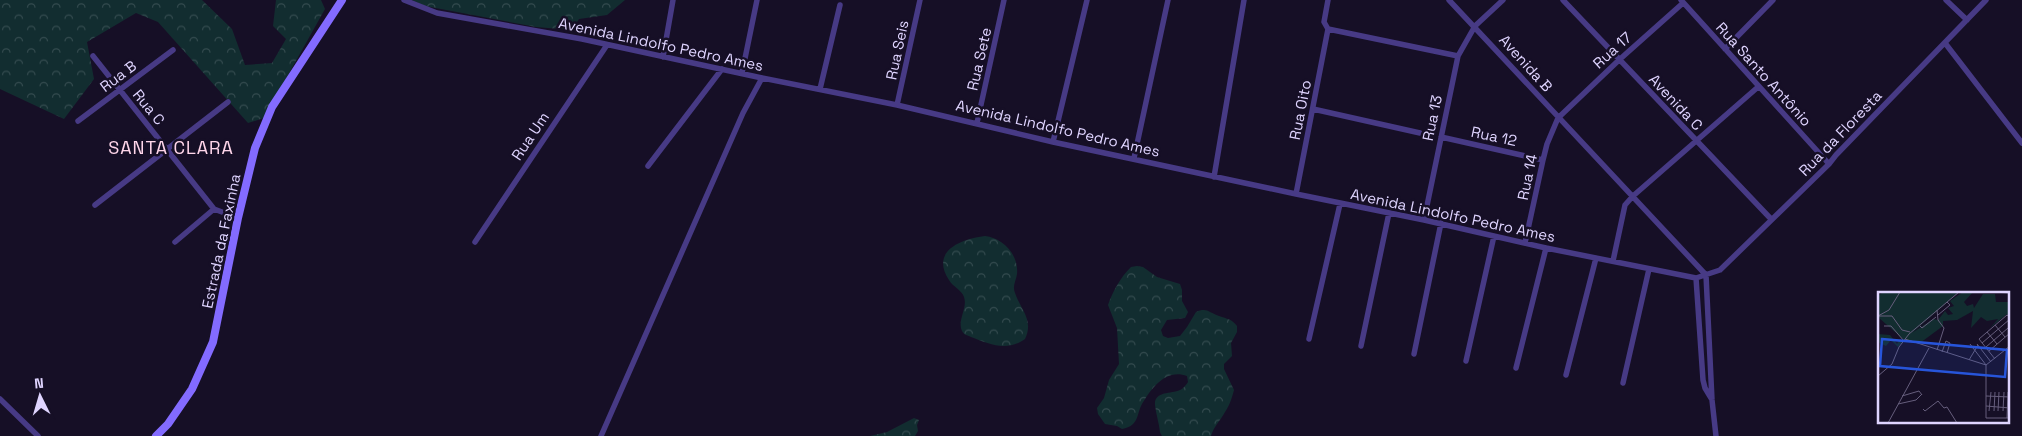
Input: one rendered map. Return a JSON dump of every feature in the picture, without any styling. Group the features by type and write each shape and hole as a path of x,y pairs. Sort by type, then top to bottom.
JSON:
{"street":[{"name":"Avenida Lindolfo Pedro Ames","path":"404,0 437,13 663,56 897,105 1054,142 1340,204 1441,223 1546,248 1696,278 1706,275"},
{"path":"663,56 673,0"},
{"path":"742,73 757,0"},
{"name":"Rua Seis","path":"897,105 920,0"},
{"name":"Rua Sete","path":"977,123 1004,0"},
{"path":"1054,142 1087,0"},
{"path":"1134,158 1168,0"},
{"path":"1214,177 1244,0"},
{"name":"Rua Oito","path":"1296,194 1328,29 1324,22 1328,0"},
{"path":"1449,0 1475,26"},
{"name":"Rua 13","path":"1424,220 1458,56 1475,26 1503,0"},
{"name":"Avenida C","path":"1563,0 1771,219"},
{"path":"1725,49 1773,0"},
{"path":"1946,0 1967,20"},
{"name":"Rua da Floresta","path":"1706,275 1720,270 1829,164 1986,0"},
{"name":"Estrada da Faxinha","path":"156,436 168,424 192,389 213,342 238,218 255,148 272,107 341,1"},
{"name":"Rua 17","path":"1558,118 1682,2"},
{"name":"Rua Santo Antônio","path":"1682,2 1829,164"},
{"path":"820,89 840,5"},
{"name":"Avenida B","path":"1475,26 1558,118 1706,275"},
{"path":"1328,29 1458,56"},
{"path":"1945,43 2022,143"},
{"name":"Rua Um","path":"475,242 607,45"},
{"name":"Rua B","path":"78,121 173,50"},
{"name":"Rua C","path":"92,56 214,209"},
{"path":"648,166 722,69"},
{"path":"601,436 743,113 762,78"},
{"path":"1613,262 1625,205 1758,87"},
{"path":"95,205 228,102"},
{"path":"1313,109 1420,133"},
{"name":"Rua 14","path":"1525,243 1547,144 1558,118"},
{"name":"Rua 12","path":"1441,137 1543,160"},
{"path":"1309,339 1340,204"},
{"path":"174,242 214,209 238,218"},
{"path":"1361,346 1389,213"},
{"path":"1414,354 1441,223"},
{"path":"1466,361 1494,236"},
{"path":"1516,368 1546,248"},
{"path":"1566,375 1596,258"},
{"path":"1624,383 1649,269"},
{"path":"1706,275 1712,400 1716,436"},
{"path":"1696,278 1703,380 1712,400"},
{"path":"0,399 38,436"}],"green space":[{"path":"0,0 202,0 232,29 245,65 272,63 286,39 273,26 276,0 321,0 325,9 264,118 248,123 158,22 136,13 87,42 94,79 64,119 0,89"},
{"path":"412,0 625,0 607,15 579,19 572,30 536,27 425,6"},
{"path":"985,236 992,237 1004,244 1012,254 1017,267 1014,290 1026,315 1028,326 1025,339 1012,345 998,346 971,337 962,331 964,297 951,282 944,270 943,261 951,248 967,240"},
{"path":"1131,267 1143,267 1157,277 1180,284 1182,301 1188,312 1185,318 1167,320 1161,330 1163,336 1168,338 1180,336 1196,312 1203,310 1229,319 1237,326 1237,332 1231,343 1232,356 1224,364 1224,369 1234,390 1228,407 1215,426 1211,436 1162,436 1155,401 1160,395 1180,390 1184,387 1188,382 1187,376 1179,374 1165,378 1154,387 1141,406 1135,422 1129,427 1122,429 1105,424 1098,414 1097,408 1104,398 1109,380 1119,364 1117,328 1108,305 1123,276"},
{"path":"914,418 919,420 917,425 918,431 915,436 870,436 887,432"}],"district":[{"name":"SANTA CLARA","path":"171,147"}]}
